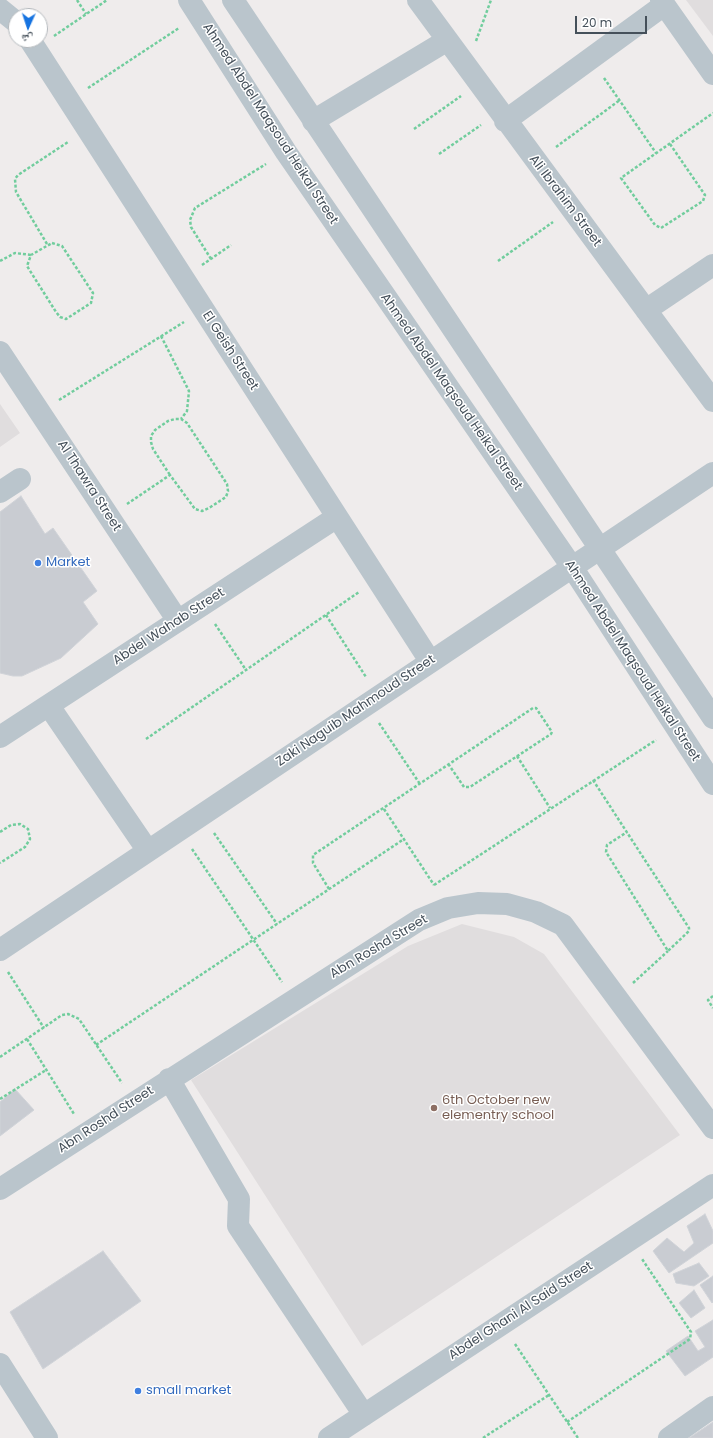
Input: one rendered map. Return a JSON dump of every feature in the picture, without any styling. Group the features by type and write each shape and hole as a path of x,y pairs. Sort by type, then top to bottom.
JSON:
{"street":[{"path":"232,0 713,718"},
{"name":"Ali Ibrahim Street","path":"418,0 446,41 713,400"},
{"path":"502,116 591,58 663,3 713,74"},
{"path":"0,8 8,15"},
{"name":"Ahmed Abdel Maqsoud Heikal Street","path":"194,8 286,152 572,567 713,784"},
{"path":"313,121 446,41"},
{"name":"El Geish Street","path":"36,48 430,661"},
{"path":"646,310 713,265"},
{"name":"Al Thawra Street","path":"0,352 178,621"},
{"name":"Zaki Naguib Mahmoud Street","path":"2,958 148,851 713,473"},
{"path":"0,492 20,478"},
{"name":"Abdel Wahab Street","path":"0,737 337,517"},
{"path":"49,706 148,851"},
{"name":"Abn Roshd Street","path":"0,1189 293,999 419,920 448,908 478,903 507,904 536,912 562,925 713,1128"},
{"path":"170,1079 239,1199 238,1226 364,1415"},
{"name":"Abdel Ghani Al Said Street","path":"329,1438 713,1185"},
{"path":"0,1364 47,1438"},
{"path":"669,1438 713,1407"}],"path":[{"path":"77,0 86,14"},
{"path":"48,36 107,0"},
{"path":"414,129 472,76 491,0"},
{"path":"70,100 194,8"},
{"path":"591,58 656,153"},
{"path":"536,162 620,100"},
{"path":"670,144 704,191 705,195 703,201 661,228 655,225 621,178 713,113"},
{"path":"439,154 502,116"},
{"path":"47,244 16,192 15,179 18,175 88,129"},
{"path":"211,259 191,227 190,220 195,208 286,152"},
{"path":"498,260 571,209"},
{"path":"58,243 62,246 93,292 94,298 87,307 66,318 60,317 29,271 28,260 31,255 47,244 58,243"},
{"path":"183,278 231,245"},
{"path":"0,261 14,254 31,255"},
{"path":"40,412 204,309"},
{"path":"161,336 189,391 187,411 181,420"},
{"path":"175,419 186,423 227,484 228,491 226,497 202,511 194,509 170,474 153,449 151,436 155,430 168,421 175,419"},
{"path":"109,516 170,474"},
{"path":"146,738 378,580"},
{"path":"203,605 246,670"},
{"path":"326,615 372,701 420,784"},
{"path":"329,889 313,863 313,855 384,809 534,707 552,733 470,787 464,787 449,765"},
{"path":"434,886 675,727"},
{"path":"517,756 550,809"},
{"path":"593,780 689,928 688,931 668,951 616,998"},
{"path":"384,809 448,908"},
{"path":"202,815 277,924"},
{"path":"0,832 11,825 20,824 28,829 30,838 25,847 0,863"},
{"path":"179,830 293,999"},
{"path":"627,832 607,845 606,852 668,951"},
{"path":"96,1044 404,839"},
{"path":"2,958 44,1028"},
{"path":"713,996 708,1000 713,1008"},
{"path":"0,1057 62,1015 74,1016 78,1019 96,1044 134,1102"},
{"path":"27,1039 86,1133"},
{"path":"0,1099 46,1070"},
{"path":"567,1422 690,1339 692,1336 691,1332 629,1240"},
{"path":"502,1324 578,1438"},
{"path":"483,1438 549,1395"}],"shaded area":[{"path":"686,0 713,0 713,36"},
{"path":"0,404 20,433 0,447"},
{"name":"6th October new elementry school","path":"462,924 514,937 544,954 680,1135 362,1346 191,1080 408,946"}],"building":[{"name":"Market","path":"21,496 45,534 53,528 97,591 83,602 98,624 61,658 22,676 13,676 0,673 0,512"},
{"path":"15,1089 34,1110 0,1136 0,1102"},
{"path":"705,1214 713,1231 713,1243 669,1273 653,1251 667,1238 684,1252 694,1243 687,1226"},
{"path":"103,1251 141,1301 43,1369 10,1312"},
{"path":"699,1263 709,1276 694,1286 676,1283 673,1274"},
{"path":"713,1276 713,1302 712,1303 700,1285"},
{"path":"694,1290 705,1308 691,1318 679,1303"},
{"path":"713,1320 713,1357 685,1376 666,1351 688,1336 698,1351 705,1347 695,1331"},
{"path":"713,1422 713,1438 689,1438"}],"place":[{"name":"Market","path":"38,563"},
{"name":"6th October new elementry school","path":"434,1108"},
{"name":"small market","path":"138,1391"}]}
